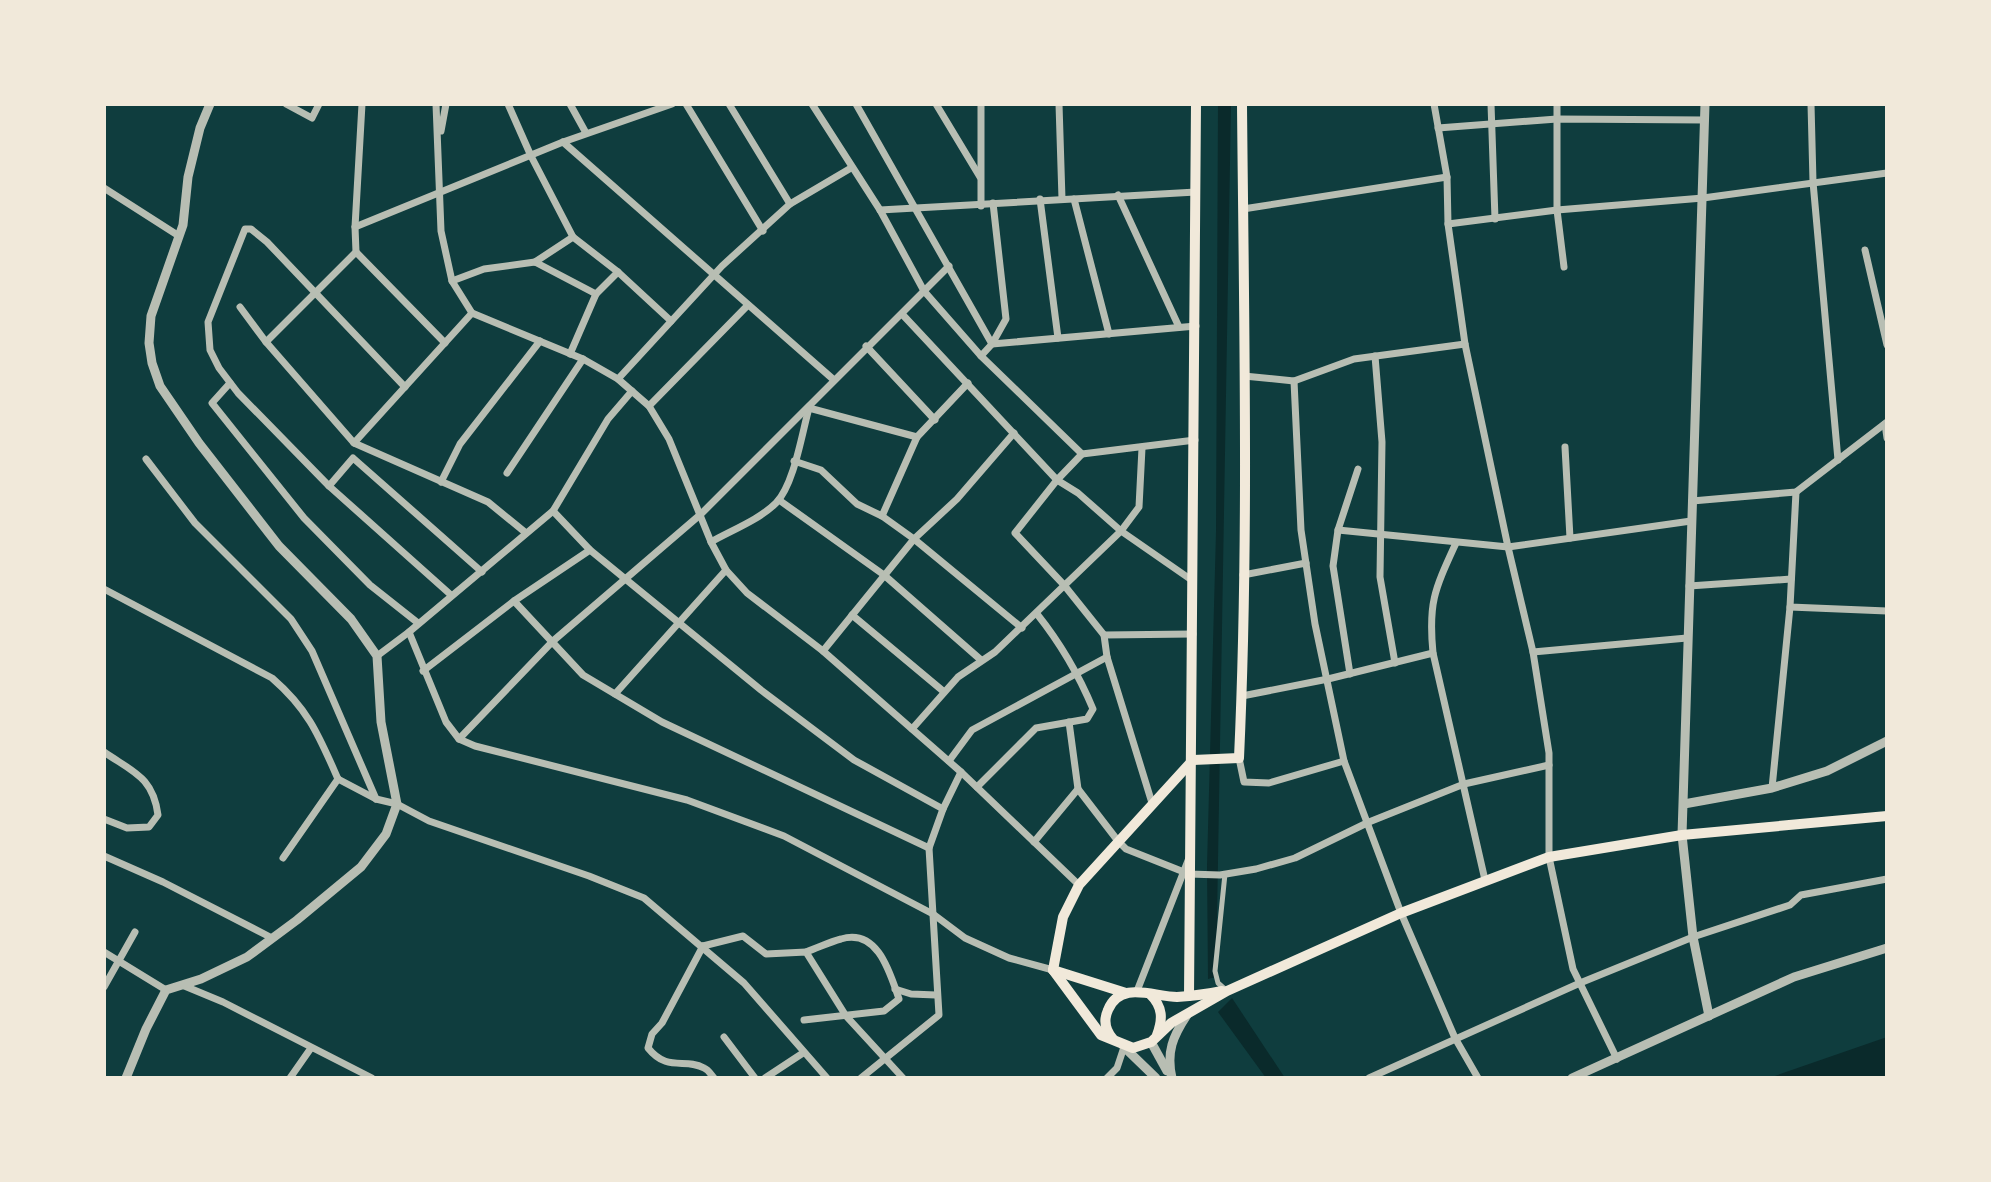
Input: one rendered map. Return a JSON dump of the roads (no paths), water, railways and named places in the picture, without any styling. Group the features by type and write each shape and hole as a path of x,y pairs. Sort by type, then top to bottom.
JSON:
{"main road":[{"path":"1189,996 1186,872 1190,856 1193,760 1196,104"},
{"path":"1242,104 1244,376 1239,758 1193,760 1079,885 1063,917 1053,970 1101,1035 1124,1047 1142,1047 1206,999 1401,913 1549,857 1682,835 1887,816"},
{"path":"1053,970 1132,992 1206,999"},
{"path":"1124,1047 1109,1035 1105,1016 1110,1003 1132,992"},
{"path":"1150,994 1162,1016 1154,1038"}],"street":[{"path":"126,1078 166,990 247,957 361,867 386,834 397,804 381,722 377,656 351,619 279,546 199,443 160,386 152,363 149,343 151,316 183,225 188,177 200,128 210,104"},
{"path":"286,104 312,118 319,104"},
{"path":"362,104 356,252 445,343"},
{"path":"436,104 441,231 452,281 472,313 583,359 618,379 649,406 669,439 711,542 726,570 747,593 823,651 949,761 1079,885"},
{"path":"438,145 446,104"},
{"path":"508,104 573,237 618,272 671,321"},
{"path":"570,104 586,133"},
{"path":"355,227 586,133 672,104"},
{"path":"686,104 763,231"},
{"path":"729,104 790,204"},
{"path":"812,104 880,210 924,291 981,356 1082,454"},
{"path":"856,104 992,344"},
{"path":"936,104 981,179"},
{"path":"981,104 981,206"},
{"path":"1059,104 1062,199"},
{"path":"1434,104 1447,177 1448,224 1465,344 1533,652 1549,765 1549,857 1573,969 1617,1059"},
{"path":"1491,104 1495,219"},
{"path":"1557,104 1557,210 1564,267"},
{"path":"1705,104 1682,835 1693,937 1709,1016"},
{"path":"1811,104 1813,182 1838,460"},
{"path":"1438,128 1557,119 1705,120"},
{"path":"563,142 834,380"},
{"path":"618,379 714,274 790,204 851,168"},
{"path":"1448,224 1557,210 1703,198 1887,173"},
{"path":"1243,209 1447,177"},
{"path":"104,188 179,236"},
{"path":"880,210 1196,192"},
{"path":"1118,195 1179,327"},
{"path":"1040,199 1058,338"},
{"path":"1074,199 1109,334"},
{"path":"981,356 1006,319 993,203"},
{"path":"405,387 267,242 251,229 245,229 208,322 210,350 230,383 329,486 451,595"},
{"path":"452,281 484,269 535,262 573,237"},
{"path":"1865,250 1887,345"},
{"path":"266,342 356,252"},
{"path":"535,262 596,294"},
{"path":"459,739 553,641 701,514 949,266"},
{"path":"570,354 596,294 618,272"},
{"path":"649,406 748,305"},
{"path":"240,307 266,342 354,443 488,502 526,533"},
{"path":"354,443 472,313"},
{"path":"902,314 1057,480 1078,493 1121,531 1193,581"},
{"path":"992,344 1196,326"},
{"path":"441,482 460,444 540,341"},
{"path":"1244,376 1294,381 1354,359 1465,344"},
{"path":"866,346 935,420"},
{"path":"1375,356 1382,442 1380,577 1395,663"},
{"path":"507,473 583,359"},
{"path":"1294,381 1301,530 1315,624 1344,761 1401,913 1455,1038 1478,1078"},
{"path":"230,383 212,403 304,518 370,585 418,623"},
{"path":"882,516 917,437 968,383"},
{"path":"377,656 553,511 608,419 632,391"},
{"path":"809,408 917,437"},
{"path":"711,542 767,511 779,500 809,408"},
{"path":"1692,501 1796,492 1886,423"},
{"path":"1886,423 1887,438"},
{"path":"823,651 914,539 957,499 1014,433"},
{"path":"1152,803 1107,657 1104,635 1064,585 1015,533 1082,454 1195,440"},
{"path":"1565,447 1570,538"},
{"path":"912,729 943,691 1022,628 1121,531 1139,507 1142,448"},
{"path":"329,486 353,458 482,572"},
{"path":"146,459 195,523 291,619 312,651 376,799"},
{"path":"794,461 821,470 857,504 882,516 914,539 1022,628"},
{"path":"1350,674 1333,566 1338,530 1358,469"},
{"path":"1772,788 1790,607 1796,492"},
{"path":"779,500 884,575 981,660"},
{"path":"553,511 590,550 676,622 854,760 943,809"},
{"path":"1338,530 1508,547 1691,521"},
{"path":"1456,543 1433,593 1430,624 1433,653 1485,880"},
{"path":"423,671 514,601 590,550"},
{"path":"1243,575 1306,563"},
{"path":"615,694 676,622 726,570"},
{"path":"1689,586 1791,579"},
{"path":"104,589 272,678 290,693 312,721 338,779 429,821 644,898 744,983 827,1078"},
{"path":"514,601 583,675 662,722 929,848"},
{"path":"1790,607 1887,611"},
{"path":"977,787 1036,728 1087,719 1093,709 1077,671 1037,614"},
{"path":"852,615 943,691"},
{"path":"409,632 446,722 459,739 475,746 701,805 784,836 933,914 965,938 1009,958 1053,970"},
{"path":"1104,635 1193,634"},
{"path":"1533,652 1687,638"},
{"path":"1242,696 1433,653"},
{"path":"949,761 972,730 1107,657"},
{"path":"1069,722 1078,789 1118,841 1126,849 1186,872 1214,875 1256,869 1295,858 1369,822 1464,784 1549,765"},
{"path":"1684,804 1772,788 1827,771 1887,741"},
{"path":"104,752 145,780 156,796 158,815 149,827 127,828 104,819"},
{"path":"1239,758 1244,782 1269,783 1344,761"},
{"path":"861,1078 939,1015 929,848 961,772"},
{"path":"283,858 338,779"},
{"path":"1034,842 1078,789"},
{"path":"104,856 163,882 272,938"},
{"path":"1132,992 1186,872"},
{"path":"1222,993 1215,971 1225,874"},
{"path":"1369,1078 1580,983 1693,937 1790,905 1801,895 1887,879"},
{"path":"104,987 135,932"},
{"path":"714,1078 704,1067 666,1062 655,1057 648,1048 652,1034 662,1023 703,946 743,936 766,954 806,952 844,937 862,938 871,943 888,966 899,999 893,1006 884,1011 804,1020"},
{"path":"1572,1078 1794,977 1887,948"},
{"path":"104,952 166,990"},
{"path":"806,952 846,1016 903,1078"},
{"path":"182,985 223,1002 372,1078"},
{"path":"895,989 911,994 936,995"},
{"path":"1172,1078 1170,1047 1189,1012"},
{"path":"724,1037 755,1078"},
{"path":"1154,1038 1172,1078"},
{"path":"1107,1078 1117,1068 1124,1047 1156,1078"},
{"path":"290,1078 311,1048"},
{"path":"765,1078 803,1053"}],"water":[{"path":"1218,104 1231,104 1216,977 1208,979 1207,866 1216,532"},
{"path":"1232,998 1285,1078 1266,1078 1218,1012"},
{"path":"1887,1037 1887,1078 1769,1078"}]}
